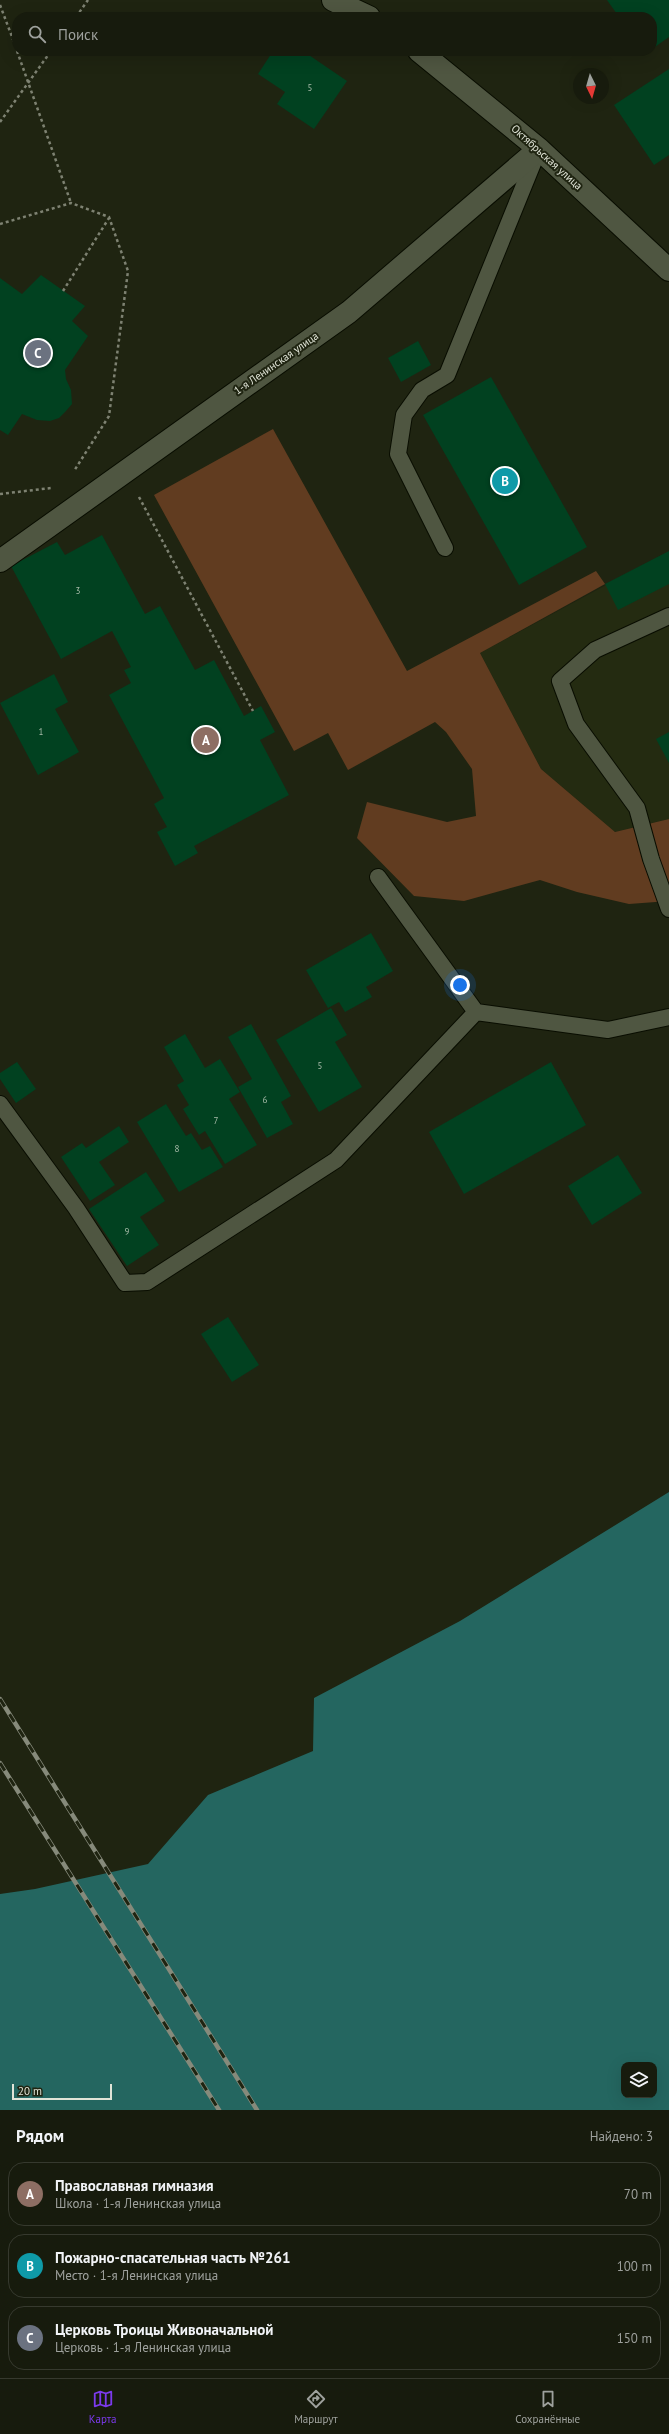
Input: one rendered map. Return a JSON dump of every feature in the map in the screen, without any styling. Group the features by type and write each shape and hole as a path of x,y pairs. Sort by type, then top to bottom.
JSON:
{"street":[{"path":"333,0 358,12"},
{"name":"Октябрьская улица","path":"425,56 539,149 669,270"},
{"name":"1-я Ленинская улица","path":"0,561 125,470 349,312 539,149"}],"lane":[{"path":"445,548 398,454 404,416 422,390 447,375 539,149"},
{"path":"669,616 595,650 560,681 576,724 637,808 651,859 669,908"},
{"path":"378,877 476,1012 608,1030 669,1017"},
{"path":"0,1104 76,1208 125,1283 147,1282 336,1160 476,1012"}],"path":[{"path":"80,12 88,0"},
{"path":"0,5 12,37"},
{"path":"19,56 71,203"},
{"path":"0,122 47,56"},
{"path":"0,224 71,203 109,217"},
{"path":"63,290 109,217"},
{"path":"72,474 109,416 128,271 109,217"},
{"path":"125,470 253,711"},
{"path":"0,494 57,488"}],"shaded area":[{"path":"273,429 407,671 596,571 605,584 480,653 541,769 615,832 669,819 669,901 629,904 577,892 540,880 464,901 414,896 357,838 367,802 447,822 476,816 472,769 446,732 435,722 348,770 328,733 294,751 154,495"},
{"path":"669,551 669,819 615,832 541,769 480,653"}],"water":[{"path":"669,1492 669,2110 0,2110 0,1894 35,1889 148,1864 208,1795 313,1751 314,1698 460,1621"}],"building":[{"path":"607,0 669,0 669,37 657,45 657,12 615,12"},
{"path":"270,56 310,56 347,81 314,129 277,104 285,92 258,74"},
{"path":"669,69 669,155 654,165 614,105"},
{"path":"41,275 85,306 72,321 88,336 65,370 66,379 71,390 72,404 59,418 50,421 37,420 22,414 8,435 0,430 0,278 22,294"},
{"path":"418,341 431,365 401,382 388,358"},
{"path":"491,377 587,547 519,585 423,415"},
{"path":"102,535 145,614 160,606 195,670 214,660 244,716 261,706 275,732 260,740 289,795 194,846 198,853 175,866 157,832 167,827 154,804 164,798 109,695 131,683 124,670 131,667 112,631 61,659 11,566 57,542 65,555"},
{"path":"669,551 669,584 618,610 605,584"},
{"path":"54,674 68,702 55,709 79,752 38,775 0,703"},
{"path":"669,732 669,763 656,739"},
{"path":"371,933 393,971 366,987 372,997 345,1012 339,1002 328,1008 306,970"},
{"path":"331,1008 347,1035 335,1042 362,1087 319,1112 276,1040"},
{"path":"251,1024 291,1096 281,1102 293,1124 267,1138 238,1087 252,1079 228,1037"},
{"path":"185,1034 205,1068 220,1059 240,1092 229,1099 257,1145 225,1164 205,1131 199,1135 183,1109 189,1105 177,1085 184,1081 164,1047"},
{"path":"17,1062 36,1089 16,1103 0,1079 0,1073"},
{"path":"551,1062 586,1125 464,1194 429,1132"},
{"path":"166,1104 186,1136 191,1133 202,1150 210,1146 223,1167 179,1192 137,1122"},
{"path":"119,1126 129,1142 99,1162 115,1185 90,1201 61,1157 82,1143 86,1148"},
{"path":"618,1155 642,1193 592,1225 568,1186"},
{"path":"146,1172 165,1201 140,1217 159,1245 127,1266 89,1209"},
{"path":"228,1317 259,1365 232,1382 201,1334"}],"railway":[{"path":"0,1699 257,2110"},
{"path":"0,1763 219,2110"}],"place":[{"name":"Церковь Троицы Живоначальной","path":"38,353"},
{"name":"Пожарно-спасательная часть №261","path":"505,481"},
{"name":"Православная гимназия","path":"206,740"}]}
